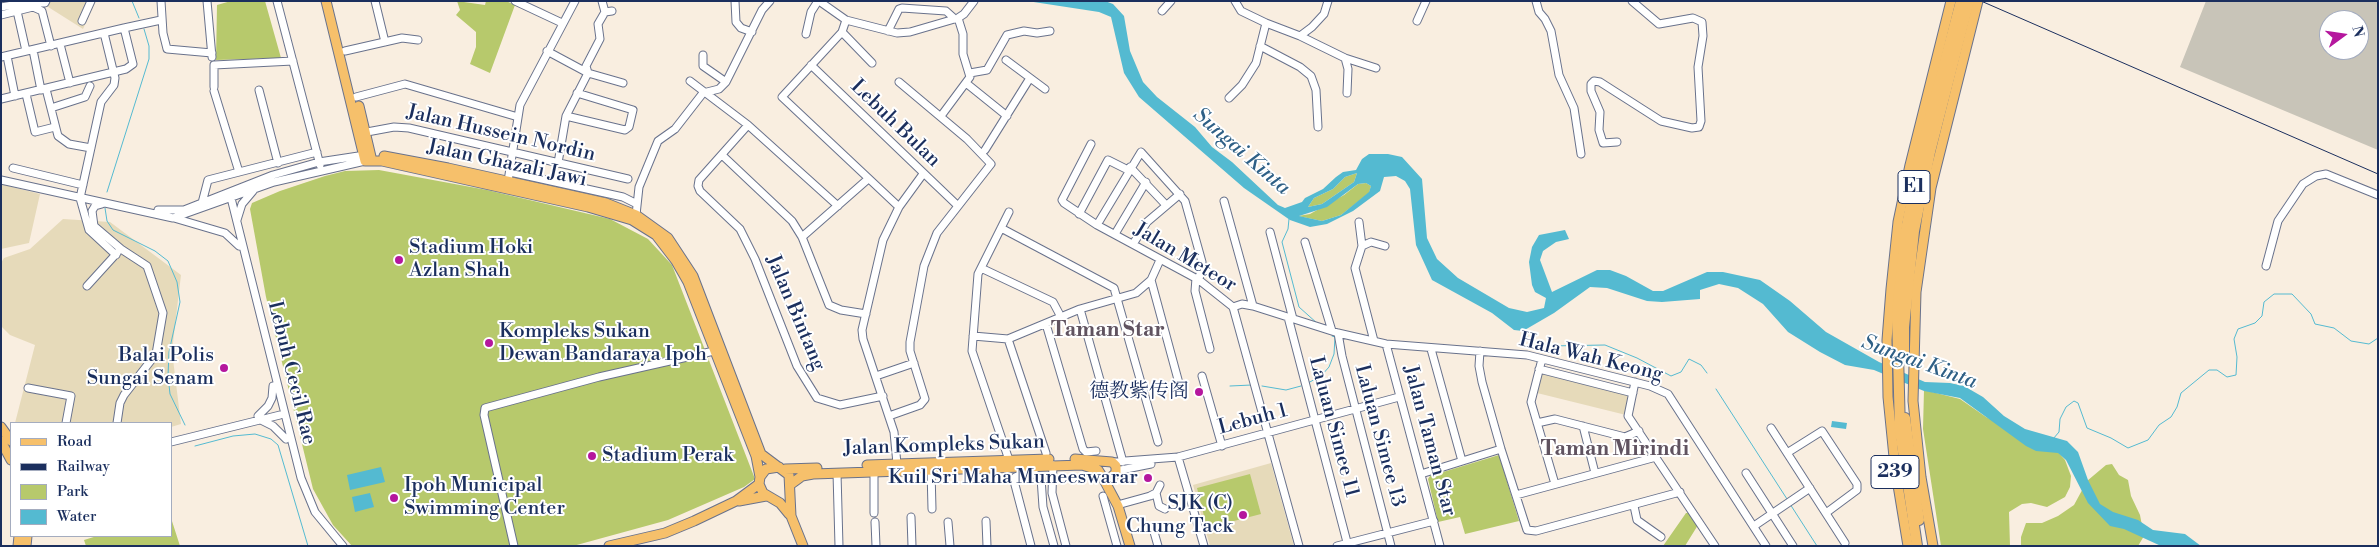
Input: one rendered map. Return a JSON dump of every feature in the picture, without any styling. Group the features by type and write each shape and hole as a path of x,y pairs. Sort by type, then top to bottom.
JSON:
{"highway":[{"name":"E1","path":"1956,36 1961,1"},
{"name":"E1","path":"1917,546 1909,501 1905,348 1897,314 1905,235 1921,151 1956,36 1969,1"},
{"name":"E1","path":"1905,402 1924,546"}],"main road":[{"path":"326,1 369,158"},
{"path":"332,1 365,128 369,158"},
{"name":"239","path":"1908,546 1894,467 1888,397 1887,340 1898,222 1910,164 1956,36 1951,1"},
{"path":"1933,546 1905,402 1905,348 1916,292 1924,225 1938,160 1956,36 1978,1"},
{"path":"365,128 377,149 400,158"},
{"name":"Jalan Ghazali Jawi","path":"369,158 400,158 448,168 509,177 606,204 636,215 668,238 687,264 761,454 770,462 782,468"},
{"name":"Jalan Ghazali Jawi","path":"369,158 616,214 632,220 656,235 676,261 688,282 756,456 760,480"},
{"path":"448,168 464,179"},
{"path":"486,184 491,182 503,184 509,177 524,192"},
{"path":"636,215 637,220 656,235"},
{"path":"715,332 717,348 714,351 720,354 728,366"},
{"path":"1,427 7,439 10,455"},
{"name":"Jalan Kompleks Sukan","path":"782,468 1009,460 1108,470"},
{"name":"Jalan Kompleks Sukan","path":"790,486 806,475 874,471 1053,464 1082,465 1108,470"},
{"path":"609,546 665,533 736,501 760,480 770,467 782,468 789,475 788,499 791,516 803,546"},
{"path":"1108,470 1121,504 1132,546"},
{"path":"1108,470 1132,546"},
{"path":"760,480 768,497 780,503 791,516"},
{"path":"736,501 782,497 790,486"}],"street":[{"path":"1,7 30,2 45,3 46,1"},
{"path":"82,21 90,1"},
{"path":"161,1 166,49 212,53"},
{"path":"207,1 214,65 214,89 239,172"},
{"path":"277,1 320,166"},
{"path":"375,1 385,42"},
{"path":"515,1 562,23"},
{"path":"509,177 520,105 575,1"},
{"path":"558,163 566,116 588,73 586,66 600,38 598,24 609,12 602,1"},
{"path":"735,1 736,22 741,28 752,32"},
{"path":"636,215 640,187 646,167 658,141 675,129 704,92 719,89 726,82 762,10 770,1"},
{"path":"806,34 811,12 818,1 846,20 888,31 910,32 956,18 973,3"},
{"path":"1162,11 1171,1"},
{"path":"1235,1 1241,11 1266,23 1300,36 1345,58 1376,68"},
{"path":"1300,36 1324,14 1328,1"},
{"path":"1417,21 1426,1"},
{"path":"1536,1 1539,12 1551,31 1559,75 1574,108 1581,154"},
{"path":"1617,142 1603,144 1599,130 1600,112 1591,91 1591,84 1594,81 1600,82 1661,121 1692,128 1699,127 1701,121 1698,67 1704,36 1702,22 1693,18 1659,24 1632,1"},
{"path":"1,14 33,7 42,11 51,46"},
{"path":"888,31 899,9 902,8 946,11 956,18 964,34 963,54 970,73 966,84 941,116"},
{"path":"18,10 29,51 51,108 58,136 62,141 91,148"},
{"path":"16,96 3,56 162,20"},
{"path":"846,20 842,32 782,97 899,207"},
{"path":"1229,98 1242,85 1256,63 1266,23"},
{"path":"1,99 126,69 133,64 124,28"},
{"path":"970,73 987,70 1007,35 1024,31 1040,33 1050,30"},
{"path":"842,32 872,63"},
{"path":"104,33 114,72 114,85 101,102 80,196 89,230 118,252 147,266 164,313 156,354 124,395 120,403 117,422"},
{"path":"345,51 402,38 418,40"},
{"path":"60,44 70,83"},
{"path":"1260,46 1300,67 1311,76 1316,90 1318,127"},
{"path":"547,52 588,73 623,83"},
{"path":"703,55 702,66 726,82"},
{"path":"1345,58 1348,69 1347,94"},
{"path":"1006,60 1045,89"},
{"path":"214,65 293,61"},
{"name":"Lebuh Bulan","path":"810,65 958,206"},
{"path":"985,150 1030,78"},
{"path":"690,81 748,125 838,206"},
{"path":"889,416 920,405 925,399 910,342 924,266 934,238 990,164 941,116 899,82"},
{"path":"356,97 405,84 518,117"},
{"path":"966,84 1007,116"},
{"path":"51,108 84,96 90,86"},
{"path":"259,90 278,163"},
{"path":"566,116 625,130 629,127 633,110 577,92"},
{"path":"26,94 35,132 55,127"},
{"path":"748,125 722,155 792,221 802,238 829,305 841,310 866,314"},
{"name":"Jalan Hussein Nordin","path":"365,128 402,127 628,179"},
{"name":"Jalan Meteor","path":"1092,144 1062,200 1078,214 1197,279 1234,307 1242,304 1253,306 1335,332 1386,344"},
{"path":"202,203 208,180 317,152"},
{"path":"1097,225 1129,168 1141,152 1180,194 1187,206 1202,262 1195,291 1210,349"},
{"name":"Jalan Bintang","path":"722,155 699,180 698,186 700,191 740,229 755,259 797,366 818,398 840,404 882,396"},
{"name":"Jalan Ghazali Jawi","path":"253,187 320,166 369,158"},
{"path":"1078,214 1108,160 1129,168 1146,182 1166,205"},
{"path":"13,168 82,185"},
{"path":"898,464 896,442 889,416 863,339 866,314 883,240 899,207 923,174"},
{"path":"2266,266 2278,221 2303,184 2316,176 2326,174 2378,196"},
{"name":"Jalan Ghazali Jawi","path":"509,177 622,197 638,204"},
{"path":"1,179 174,215 225,233 239,246"},
{"path":"802,238 868,179"},
{"path":"1115,234 1146,182"},
{"path":"80,196 102,203 174,215 229,199 253,187"},
{"path":"174,215 202,203 253,187"},
{"path":"237,221 242,204 253,187"},
{"path":"1133,244 1147,222 1180,194"},
{"name":"Lebuh Cecil Rae","path":"229,199 237,221 280,413 305,498 314,516 341,546"},
{"name":"Lebuh Cecil Rae","path":"229,199 239,246 288,439"},
{"path":"1224,201 1253,306"},
{"path":"102,203 95,206 92,211 94,226 118,252"},
{"path":"1009,212 978,274 972,351 1009,460"},
{"path":"1360,222 1362,246 1355,270 1374,341"},
{"path":"1001,228 1114,288 1158,442"},
{"name":"Laluan Simee 11","path":"1270,232 1314,421 1347,544"},
{"name":"Laluan Simee 13","path":"1305,242 1342,356 1391,546"},
{"path":"1362,246 1371,242 1385,246"},
{"path":"87,286 118,252"},
{"path":"973,336 1008,339 1080,310 1136,293 1151,280 1160,260"},
{"path":"981,268 1053,302 1061,317"},
{"path":"1151,280 1180,387"},
{"path":"1234,307 1299,546"},
{"path":"1080,310 1123,462"},
{"path":"1046,324 1083,449 1086,452 1096,451"},
{"path":"1008,339 1046,453"},
{"name":"Hala Wah Keong","path":"1386,344 1517,354 1636,382 1668,394 1766,546"},
{"name":"Jalan Taman Star","path":"1386,344 1440,546"},
{"path":"1431,348 1462,461"},
{"path":"514,546 484,415 485,408 599,377 714,351"},
{"path":"1480,351 1479,366 1501,449 1525,527 1530,532 1634,506 1680,492"},
{"path":"1542,359 1532,400 1555,484"},
{"path":"876,376 914,363"},
{"path":"1539,369 1632,393"},
{"path":"1202,376 1222,446"},
{"path":"1636,382 1628,416 1715,546"},
{"path":"172,438 260,418 272,398 275,386"},
{"path":"28,388 71,396 66,422"},
{"name":"Lebuh 1","path":"1108,470 1123,462 1178,457 1400,397"},
{"path":"172,442 280,413"},
{"path":"260,418 288,439"},
{"path":"1537,423 1553,419 1625,437 1639,431"},
{"path":"1583,426 1595,473"},
{"path":"1771,428 1845,543"},
{"path":"1787,453 1822,431 1857,484 1857,490 1826,513"},
{"path":"1421,474 1501,449"},
{"path":"1108,470 1178,457 1204,546"},
{"path":"1516,495 1656,457"},
{"path":"1053,464 1052,493 1066,546"},
{"path":"931,470 932,509"},
{"path":"874,471 874,512"},
{"path":"837,473 839,546"},
{"path":"1746,473 1793,546"},
{"path":"1030,546 1014,481 1020,475 1039,476 1054,546"},
{"path":"1160,485 1156,493 1159,506 1165,509"},
{"path":"1754,526 1810,488"},
{"path":"1042,495 1052,493"},
{"path":"1121,504 1156,493"},
{"path":"1102,496 1117,546"},
{"path":"1634,506 1637,520 1661,538"},
{"path":"911,517 912,546"},
{"path":"986,521 987,546"},
{"path":"1337,546 1434,521"},
{"path":"875,522 876,546"},
{"path":"948,522 950,546"},
{"path":"1154,532 1158,546"}],"shaded area":[{"path":"1,1 96,1 83,29 45,5 1,9"},
{"path":"2206,1 2378,1 2378,150 2180,67"},
{"path":"1,184 40,194 29,243 1,249"},
{"path":"63,219 110,222 181,275 172,351 181,424 172,427 172,422 15,422 35,345 10,335 1,326 1,263 4,258 30,249"},
{"path":"1539,368 1630,394 1626,415 1533,392"},
{"name":"SJK (C) Chung Tack","path":"1271,463 1294,546 1210,546 1193,485"}],"green space":[{"path":"231,1 265,1 281,58 216,60 217,5"},
{"path":"457,1 485,5 486,1 506,1 515,5 490,73 470,64 476,47 476,32 456,15 460,10"},
{"name":"Kompleks Sukan Dewan Bandaraya Ipoh","path":"379,170 487,190 610,219 648,239 672,265 755,479 744,487 668,520 573,546 352,546 333,525 313,489 266,297 250,209 252,203 280,191 325,176 345,171"},
{"path":"1357,173 1354,182 1322,204 1308,207 1314,198 1333,189 1345,177"},
{"path":"1366,183 1371,186 1369,193 1341,215 1322,221 1298,216 1310,214 1344,195 1358,184"},
{"path":"1924,390 1960,399 1986,417 2058,452 2065,460 2071,476 2070,487 2065,497 2047,507 2031,503 2022,504 2009,512 2010,546 1941,546 1923,429"},
{"path":"1499,455 1519,521 1465,534 1460,517 1438,522 1428,479 1430,476"},
{"path":"2112,464 2119,475 2128,480 2131,496 2140,515 2144,536 2138,546 2021,546 2021,537 2026,523 2042,523 2058,516 2074,505 2087,481 2106,465"},
{"path":"1250,474 1261,514 1207,528 1197,488"},
{"path":"1686,513 1691,513 1698,525 1685,546 1663,546"},
{"path":"172,521 180,546 86,546 84,540 94,537 172,537"}],"water":[{"name":"Sungai Kinta","path":"1027,1 1105,1 1113,4 1124,16 1130,51 1143,82 1157,97 1195,127 1212,147 1232,162 1278,205 1285,208 1302,202 1305,198 1323,189 1343,172 1356,170 1362,159 1369,154 1388,154 1402,157 1422,179 1427,238 1437,259 1458,278 1509,308 1527,312 1544,308 1546,298 1535,292 1532,285 1529,262 1532,247 1539,235 1565,230 1569,239 1556,242 1543,251 1540,260 1552,292 1597,270 1610,270 1626,276 1653,291 1663,291 1707,272 1723,272 1760,280 1790,301 1826,332 1879,362 1925,382 1950,383 1964,386 1983,397 2004,416 2025,429 2067,441 2078,452 2088,480 2100,504 2113,512 2138,520 2153,530 2185,534 2201,546 2161,546 2124,529 2110,526 2088,503 2066,460 2058,453 2036,451 2026,446 1960,398 1924,391 1874,370 1845,365 1788,332 1763,304 1738,288 1719,284 1700,290 1700,299 1662,302 1647,301 1607,288 1590,287 1554,313 1523,331 1514,330 1492,313 1432,280 1416,245 1410,189 1405,181 1396,176 1384,177 1380,191 1353,211 1327,224 1310,227 1290,220 1244,188 1139,97 1124,73 1111,17 1099,12","holes":["1357,173 1354,182 1322,204 1308,207 1314,198 1333,189 1345,177","1366,183 1371,186 1369,192 1341,215 1322,221 1299,216 1327,207 1358,184"]},
{"path":"1832,421 1847,423 1846,429 1831,427"},
{"path":"381,467 385,482 350,490 347,475"},
{"path":"370,493 374,507 355,512 352,497"}],"waterway":[{"path":"132,1 139,18"},
{"path":"107,192 149,59 149,46 144,29"},
{"path":"105,208 107,221 113,230 155,251 168,261 177,282 180,302 169,352 168,376 170,394 185,425"},
{"path":"1289,219 1288,229 1282,242 1299,307 1318,324"},
{"path":"2053,439 2059,432 2060,419 2066,407 2074,401 2078,403 2087,428 2111,438 2128,448 2148,440 2159,425 2171,417 2177,407 2181,393 2209,370 2217,370 2227,377 2236,375 2237,357 2234,339 2238,329 2255,323 2262,316 2264,302 2274,294 2292,294 2311,314 2315,324 2334,328 2351,341 2369,344 2378,338"},
{"path":"1523,331 1530,340 1549,346 1605,345 1637,358 1671,376 1681,372 1689,359 1701,365 1707,373"},
{"path":"1308,383 1321,376 1329,367 1334,354 1335,337 1332,336"},
{"path":"1230,386 1252,385"},
{"path":"1262,386 1286,390 1301,386"},
{"path":"1716,389 1787,499"},
{"path":"195,446 233,436 255,434 271,439 278,445 308,546"},
{"path":"1790,504 1817,546"}],"railway":[{"path":"1981,1 2378,174"}],"place":[{"name":"Stadium Hoki Azlan Shah","path":"399,260"},
{"name":"Kompleks Sukan Dewan Bandaraya Ipoh","path":"489,343"},
{"name":"Balai Polis Sungai Senam","path":"224,368"},
{"name":"德教紫传阁","path":"1199,392"},
{"name":"Stadium Perak","path":"592,456"},
{"name":"Kuil Sri Maha Muneeswarar","path":"1148,478"},
{"name":"Ipoh Municipal Swimming Center","path":"394,498"},
{"name":"SJK (C) Chung Tack","path":"1243,515"}],"district":[{"name":"Taman Star","path":"1108,331"},
{"name":"Taman Mirindi","path":"1615,450"}]}
